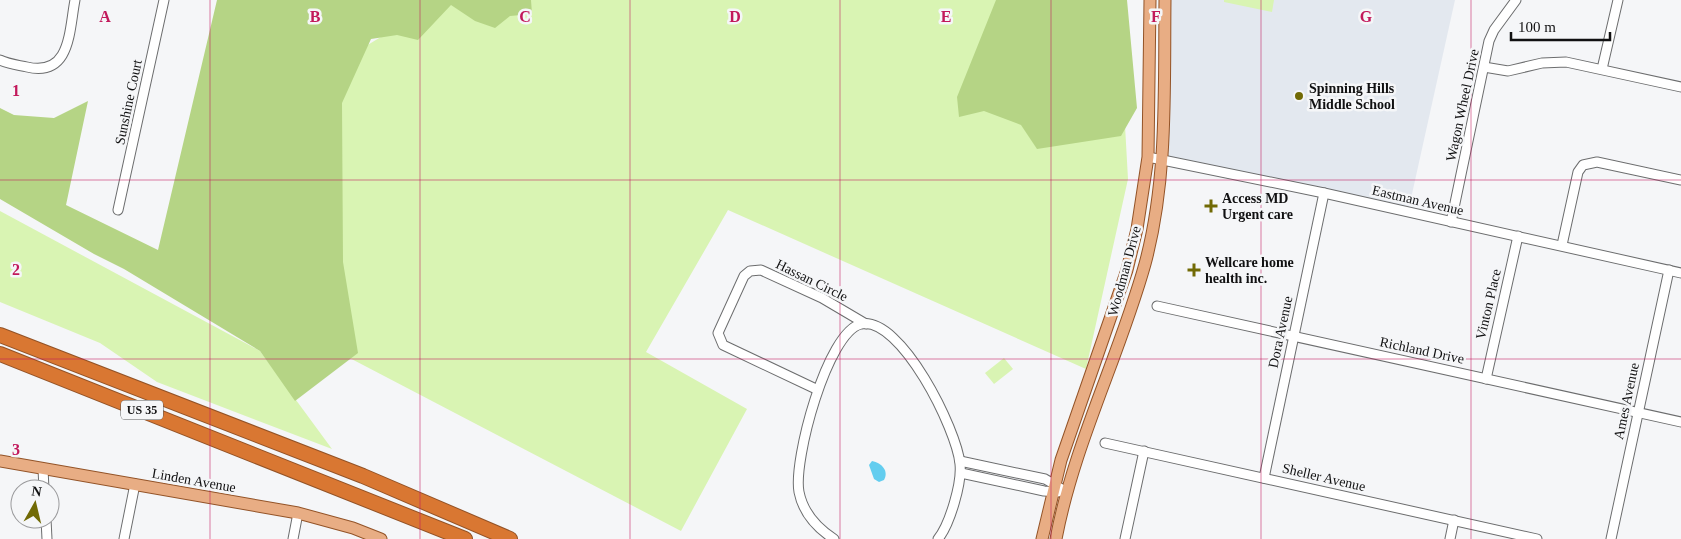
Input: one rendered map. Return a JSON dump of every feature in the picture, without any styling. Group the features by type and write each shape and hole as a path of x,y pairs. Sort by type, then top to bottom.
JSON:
{"highway":[{"name":"US 35","path":"0,335 281,443 510,539"},
{"name":"US 35","path":"0,354 464,539"},
{"path":"0,360 47,373"}],"main road":[{"name":"Woodman Drive","path":"1042,539 1053,488 1127,270 1137,229 1148,157 1150,0"},
{"name":"Woodman Drive","path":"1056,539 1067,492 1145,263 1162,159 1165,0"},
{"name":"Linden Avenue","path":"0,461 298,513 353,528 381,539"}],"street":[{"path":"0,60 40,70 48,68 59,61 65,51 75,0"},
{"name":"Sunshine Court","path":"118,210 164,0"},
{"path":"1602,70 1618,0"},
{"name":"Wagon Wheel Drive","path":"1450,222 1494,30 1512,1"},
{"path":"1484,67 1516,70 1556,62 1681,87"},
{"name":"Eastman Avenue","path":"1148,157 1324,193 1681,273"},
{"path":"1562,246 1578,172 1588,162 1597,162 1681,180"},
{"name":"Dora Avenue","path":"1264,478 1324,193"},
{"name":"Vinton Place","path":"1486,379 1518,236"},
{"name":"Hassan Circle","path":"816,389 723,345 718,333 744,276 750,271 761,270 822,298 866,324 886,330 920,370 942,412 960,461"},
{"name":"Ames Avenue","path":"1611,539 1669,270"},
{"name":"Richland Drive","path":"1157,306 1681,422"},
{"path":"834,539 807,512 799,489 799,471 816,389 845,335 854,326 866,324"},
{"name":"Sheller Avenue","path":"1105,443 1537,539"},
{"path":"1125,539 1144,451"},
{"path":"938,539 948,523 960,473 960,461 1045,479 1053,488"},
{"path":"43,469 44,479"},
{"path":"960,473 1067,492"},
{"path":"124,539 135,484"},
{"path":"293,539 298,513"},
{"path":"1450,539 1454,520"}],"shaded area":[{"name":"Spinning Hills Middle School","path":"1165,0 1455,0 1408,212 1162,159"}],"green space":[{"path":"217,0 531,0 532,14 510,16 495,28 475,21 451,5 418,40 397,35 371,39 342,103 343,262 358,353 295,401 260,351 124,269 94,254 0,199 0,108 14,115 54,118 88,101 66,205 158,250"},
{"path":"442,0 1118,0 1128,179 1086,369 728,210 646,352 747,409 681,531 342,354 334,99 356,52"},
{"path":"996,0 1127,0 1137,108 1121,136 1037,149 1021,125 984,111 959,117 957,97"},
{"path":"1224,0 1274,0 1272,12 1224,2"},
{"path":"0,211 260,351 332,449 157,382 100,343 0,302"},
{"path":"1004,358 1013,369 994,384 985,373"}],"water":[{"path":"872,461 884,468 886,474 884,480 879,482 874,479 869,465"}],"place":[{"name":"Spinning Hills Middle School","path":"1299,96"},
{"name":"Access MD Urgent care","path":"1211,206"},
{"name":"Wellcare home health inc.","path":"1194,270"}]}
